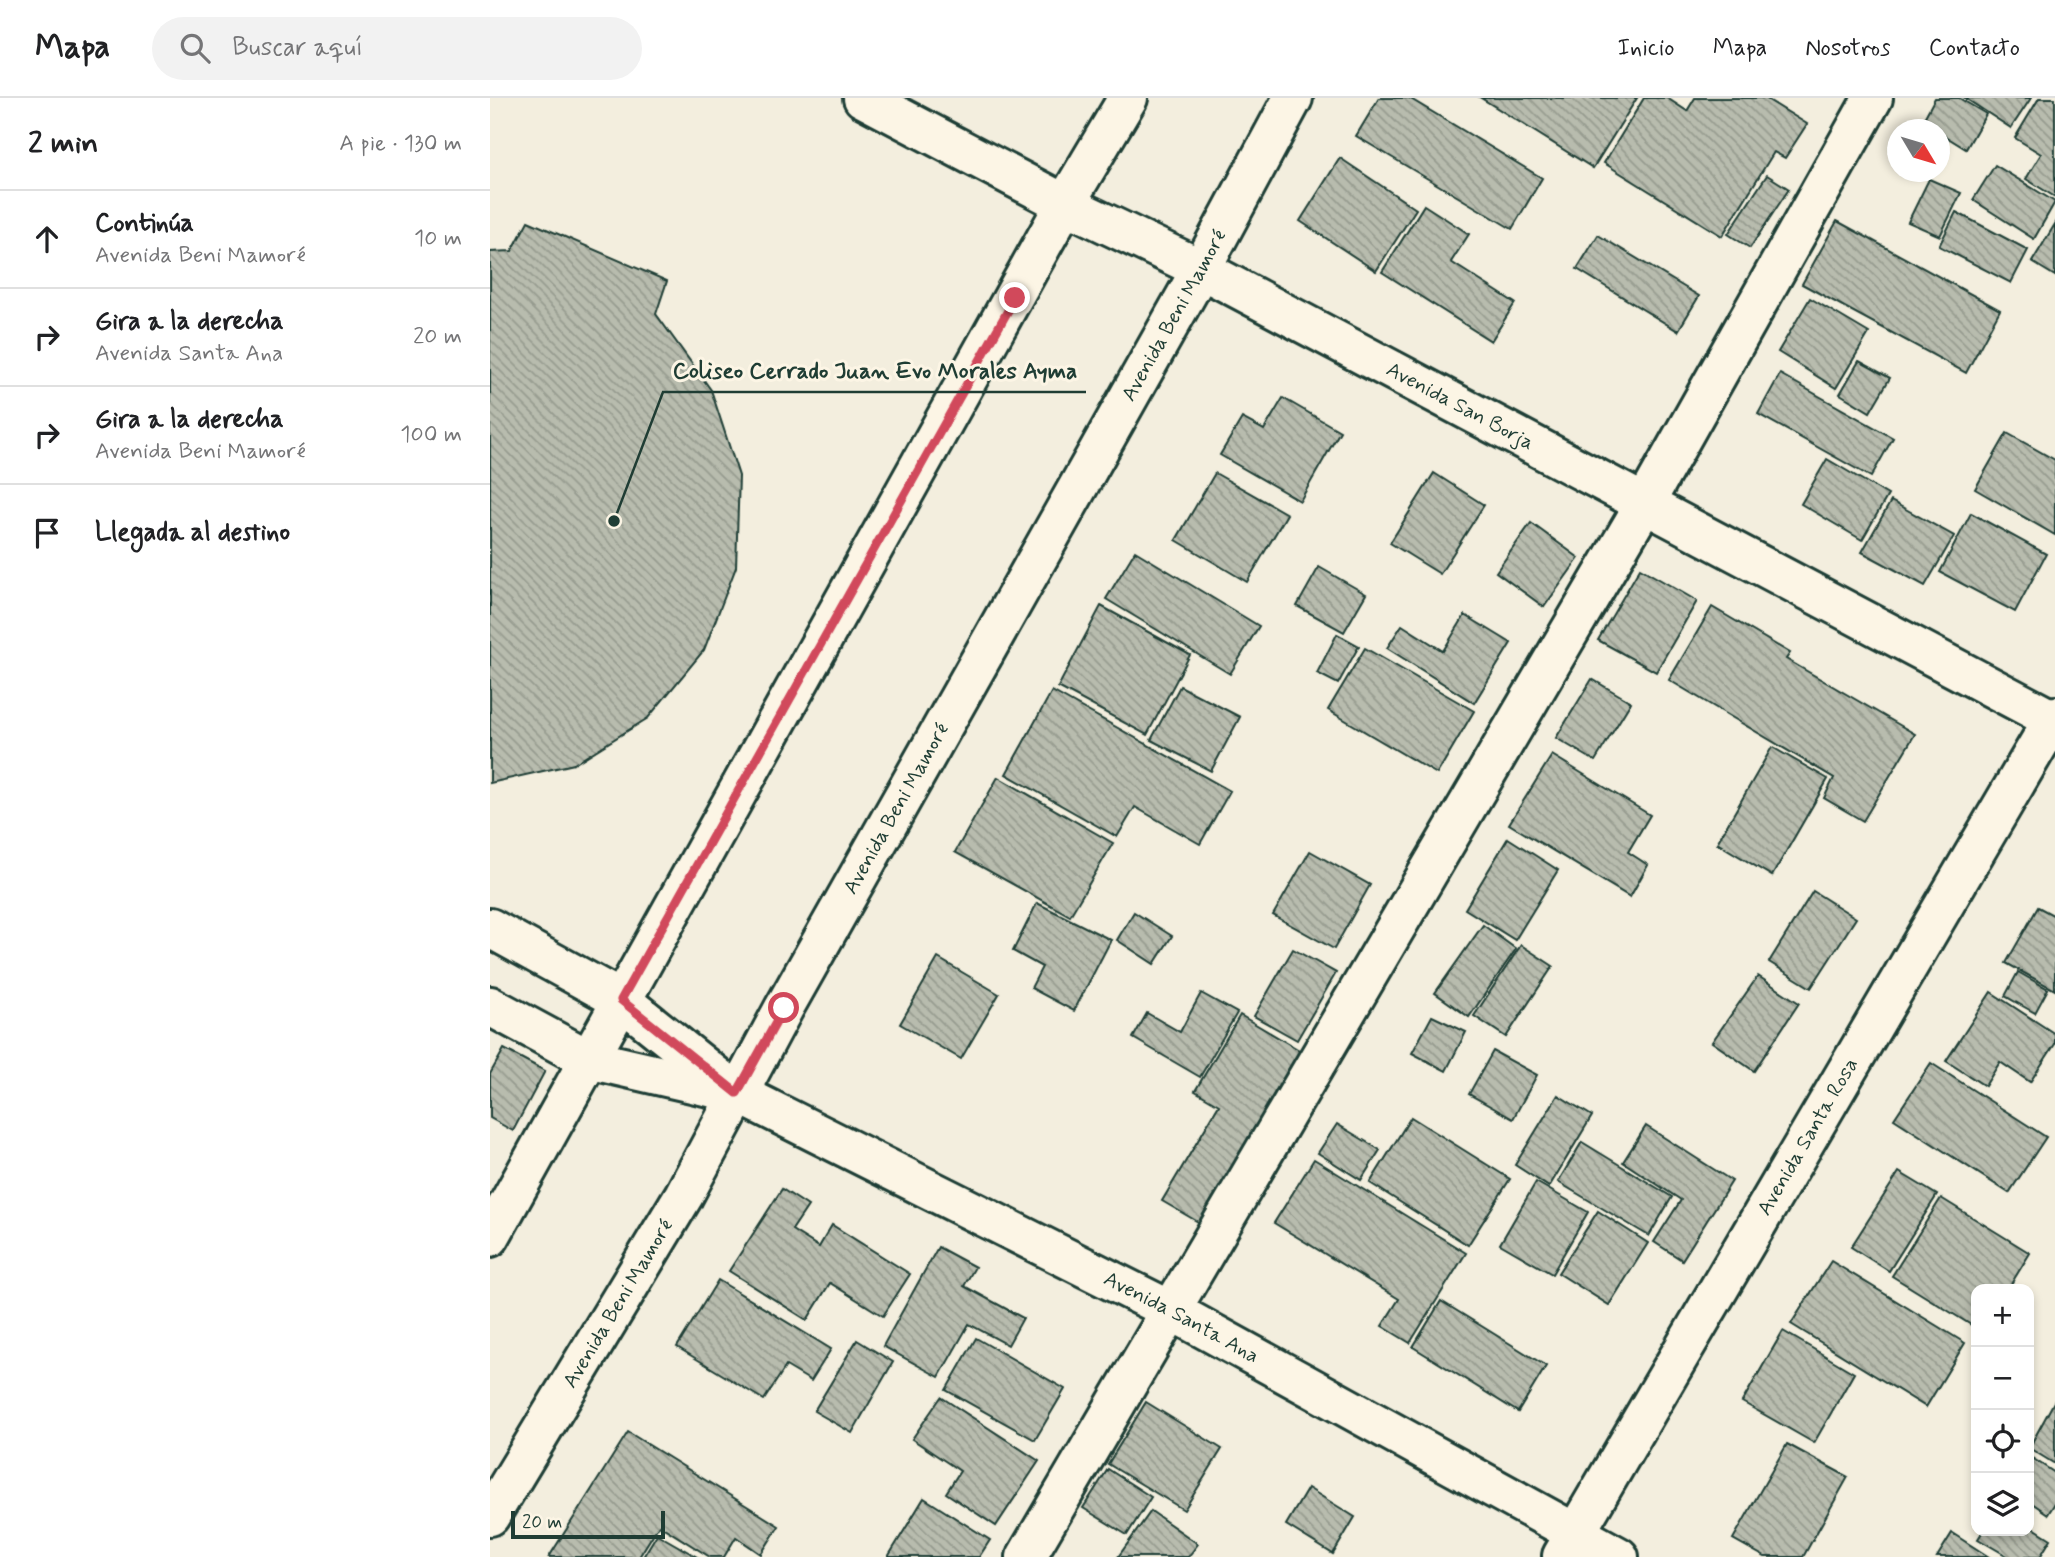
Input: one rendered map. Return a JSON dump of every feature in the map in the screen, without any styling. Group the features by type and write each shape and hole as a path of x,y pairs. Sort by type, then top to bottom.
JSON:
{"street":[{"name":"Avenida San Borja","path":"863,98 1065,204 1201,269 2054,719"},
{"path":"490,1237 1065,204 1128,98"},
{"name":"Avenida Beni Mamoré","path":"490,1516 684,1195 737,1093 1201,269 1293,98"},
{"path":"1026,1557 1644,505 1872,98"},
{"name":"Avenida Santa Rosa","path":"1568,1546 2054,719"},
{"name":"Avenida Santa Ana","path":"490,928 621,1000 737,1093 1172,1311 1568,1546 1619,1557"},
{"name":"Avenida Santa Ana","path":"490,1006 588,1059 737,1093"}],"building":[{"path":"1379,98 1409,98 1542,178 1512,229 1356,136"},
{"path":"1481,98 1637,98 1593,168"},
{"path":"1644,98 1667,98 1687,111 1695,98 1765,98 1807,124 1785,158 1774,152 1722,236 1604,163"},
{"path":"1935,98 1959,98 1986,114 1966,149 1950,139 1950,119 1924,119"},
{"path":"1965,98 2031,98 2011,128"},
{"path":"2039,98 2055,98 2055,197 2026,179 2041,154 2015,138"},
{"path":"1340,158 1416,209 1376,271 1300,221"},
{"path":"1995,165 2055,202 2034,239 1973,200"},
{"path":"1767,175 1789,189 1750,248 1728,234"},
{"path":"1928,182 1936,182 1961,193 1940,236 1908,222"},
{"path":"1424,205 1469,234 1451,262 1515,303 1491,341 1382,272"},
{"path":"1956,212 2028,250 2011,283 1939,246"},
{"path":"528,221 667,281 656,314 711,390 739,476 736,567 704,650 648,718 574,764 490,783 490,252 512,251"},
{"path":"1837,221 2000,310 1966,373 1802,284"},
{"path":"2055,224 2055,276 2032,262"},
{"path":"1598,235 1699,296 1678,331 1577,269"},
{"path":"1810,298 1869,333 1836,388 1778,352"},
{"path":"1859,361 1890,378 1870,412 1840,394"},
{"path":"1780,374 1893,438 1871,477 1758,414"},
{"path":"1283,398 1340,431 1300,501 1220,455 1242,418 1264,430"},
{"path":"2007,433 2055,460 2055,535 1975,489"},
{"path":"1827,459 1888,495 1862,540 1801,504"},
{"path":"1215,473 1287,514 1247,582 1176,540"},
{"path":"1434,473 1484,505 1440,574 1390,543"},
{"path":"1891,501 1954,536 1925,586 1862,552"},
{"path":"1971,513 2046,554 2015,612 1940,572"},
{"path":"1531,523 1579,558 1544,607 1496,572"},
{"path":"1135,551 1259,626 1230,674 1106,599"},
{"path":"1319,567 1366,594 1344,632 1297,606"},
{"path":"1640,568 1697,601 1656,672 1598,640"},
{"path":"1101,606 1190,655 1147,735 1058,687"},
{"path":"1712,607 1790,653 1786,659 1915,734 1863,821 1824,798 1834,778 1669,680"},
{"path":"1465,615 1511,643 1474,703 1387,648 1402,625 1443,651"},
{"path":"1337,634 1359,646 1338,684 1317,673"},
{"path":"1365,648 1474,711 1437,774 1328,710"},
{"path":"1592,679 1631,702 1595,761 1556,738"},
{"path":"1180,686 1240,717 1211,771 1151,740"},
{"path":"1052,691 1230,791 1200,844 1135,807 1117,837 1006,774"},
{"path":"1772,747 1828,779 1772,876 1717,843"},
{"path":"1552,755 1650,815 1628,852 1648,865 1630,897 1509,824"},
{"path":"998,777 1113,843 1070,916 955,852"},
{"path":"1508,838 1558,870 1515,940 1465,909"},
{"path":"1310,851 1370,885 1334,949 1273,915"},
{"path":"1813,891 1856,918 1811,988 1769,962"},
{"path":"1037,903 1111,940 1074,1011 1031,988 1042,967 1013,951"},
{"path":"2038,907 2055,916 2055,990 2006,963"},
{"path":"1134,912 1172,936 1154,964 1117,940"},
{"path":"1483,925 1516,949 1469,1017 1435,993"},
{"path":"1521,945 1553,966 1506,1037 1474,1016"},
{"path":"1293,949 1336,973 1297,1040 1254,1016"},
{"path":"938,958 999,994 961,1059 900,1024"},
{"path":"2018,972 2048,989 2035,1013 2005,996"},
{"path":"1758,976 1799,1003 1754,1071 1712,1042"},
{"path":"1991,992 2055,1034 2055,1044 2030,1082 2000,1062 1985,1086 1946,1061"},
{"path":"1201,993 1237,1013 1200,1077 1133,1038 1147,1013 1180,1032"},
{"path":"1240,1015 1306,1054 1205,1226 1162,1201 1219,1105 1195,1091"},
{"path":"1432,1016 1466,1032 1446,1071 1412,1053"},
{"path":"504,1049 545,1071 513,1131 490,1118 490,1074"},
{"path":"1493,1051 1537,1075 1513,1119 1469,1094"},
{"path":"1931,1063 2046,1137 2009,1193 1894,1119"},
{"path":"1558,1095 1592,1116 1549,1187 1515,1165"},
{"path":"1411,1117 1510,1179 1468,1245 1370,1183"},
{"path":"1337,1124 1380,1150 1361,1180 1318,1153"},
{"path":"1646,1126 1732,1181 1682,1260 1654,1242 1681,1200 1623,1162"},
{"path":"1582,1142 1672,1197 1649,1236 1558,1182"},
{"path":"1314,1159 1466,1253 1410,1343 1382,1326 1399,1299 1274,1223"},
{"path":"1899,1172 1937,1195 1889,1271 1851,1247"},
{"path":"1536,1182 1588,1212 1552,1274 1500,1244"},
{"path":"782,1189 808,1206 792,1230 819,1247 832,1225 910,1274 883,1316 830,1283 807,1320 729,1271"},
{"path":"1941,1198 2030,1253 2011,1284 1971,1284 1971,1325 1892,1276"},
{"path":"1598,1211 1648,1243 1609,1305 1558,1273"},
{"path":"938,1247 975,1267 964,1286 1023,1318 1008,1345 969,1324 939,1377 883,1346"},
{"path":"1831,1261 1965,1343 1926,1407 1791,1324"},
{"path":"718,1280 831,1349 811,1381 786,1366 764,1400 677,1347"},
{"path":"1441,1301 1546,1366 1518,1412 1413,1347"},
{"path":"1783,1331 1854,1373 1814,1443 1742,1402"},
{"path":"976,1338 1065,1389 1035,1440 946,1390"},
{"path":"857,1340 893,1362 852,1433 814,1411"},
{"path":"941,1397 1039,1461 996,1526 946,1493 960,1471 912,1439"},
{"path":"2055,1400 2055,1464 2034,1451 2034,1439"},
{"path":"1146,1402 1222,1449 1184,1510 1108,1464"},
{"path":"628,1432 779,1526 761,1554 736,1537 724,1557 710,1557 659,1525 639,1557 549,1557"},
{"path":"1787,1444 1848,1477 1803,1557 1765,1557 1733,1539"},
{"path":"2034,1459 2055,1473 2055,1503 2048,1514 2034,1504"},
{"path":"1108,1469 1151,1497 1127,1535 1083,1508"},
{"path":"1308,1488 1355,1517 1333,1554 1286,1525"},
{"path":"924,1498 990,1540 979,1557 888,1557"},
{"path":"1151,1511 1198,1544 1188,1557 1118,1557"},
{"path":"2034,1528 2051,1539 2040,1557 2009,1557 1978,1539 1980,1536 2034,1536"},
{"path":"1952,1533 1989,1557 1937,1557"},
{"path":"657,1534 697,1557 643,1557"}],"place":[{"name":"Coliseo Cerrado Juan Evo Morales Ayma","path":"614,521"}],"route":[{"path":"784,1008 737,1093 621,1000 1015,298"}]}
